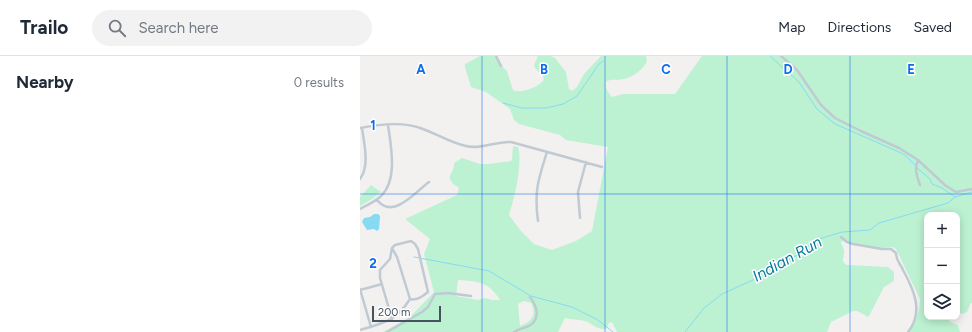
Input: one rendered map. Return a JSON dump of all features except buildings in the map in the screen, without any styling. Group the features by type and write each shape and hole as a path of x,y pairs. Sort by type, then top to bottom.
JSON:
{"street":[{"path":"496,56 501,66"},
{"path":"781,56 797,70 822,105 835,118 899,148 918,160 946,186 956,192 972,188"},
{"path":"360,179 364,174 366,166 361,128 401,124 415,126 466,146 477,147 505,142 517,143 602,167"},
{"path":"360,209 376,200 386,191 392,176 388,125"},
{"path":"538,221 535,202 536,192 546,152"},
{"path":"918,160 916,164 917,176 920,185"},
{"path":"580,218 578,192 586,162"},
{"path":"376,200 382,206 392,208 402,203 429,182"},
{"path":"841,237 847,242 853,244 891,249 896,253 898,262 903,269 917,305 914,322 908,332"},
{"path":"392,319 382,284 380,270 390,259 392,248 395,245 411,241 418,249 428,292 418,299 410,299"},
{"path":"392,248 397,257 410,299"},
{"path":"371,327 360,289 382,284"},
{"path":"387,332 422,312 428,307 435,294 448,293 471,296"},
{"path":"514,332 529,326 536,318 537,309 530,297"},
{"path":"360,330 392,319 400,314 410,299"}],"green space":[{"path":"480,56 497,56 502,66 507,71 513,90 521,91 534,87 544,80 543,76 534,65 538,56 551,56 555,58 566,72 569,89 572,91 577,87 584,74 601,56 646,56 647,62 635,74 627,78 610,80 606,82 607,90 612,97 623,94 675,94 702,56 972,56 972,303 967,312 960,313 960,212 924,212 924,320 949,320 958,325 960,332 909,332 917,317 920,299 896,249 893,247 879,248 842,241 841,243 844,249 843,261 845,264 888,267 894,272 894,281 884,287 868,317 857,311 853,311 831,322 827,332 617,332 612,322 609,323 606,329 603,329 585,321 565,318 558,332 383,332 410,317 434,292 424,254 430,239 405,219 457,195 459,188 453,184 450,177 454,163 462,158 480,164 511,161 513,146 518,147 518,173 509,215 521,231 534,244 552,250 576,241 592,231 608,147 566,140 560,135 519,124 514,120 510,109 486,92 471,87 465,64","holes":["458,280 477,282 492,289 500,300 485,298 478,300 456,296","524,301 531,303 533,307 532,318 520,326 518,304"]},
{"path":"371,185 381,192 360,206 360,197"}],"water":[{"path":"374,214 378,214 380,216 379,229 377,231 374,229 367,230 362,222 364,218 370,217"}],"waterway":[{"path":"770,56 799,82 817,109 835,124 905,155 915,165"},
{"path":"503,103 522,108 546,108 563,104 577,96 599,64 603,61"},
{"path":"917,168 930,179 932,184 942,188 955,197"},
{"name":"Indian Run","path":"685,332 704,308 722,294 755,279 772,267 802,253 807,247 819,239 842,232 870,230 879,223 948,203 955,197 972,192"},
{"name":"Indian Run","path":"414,257 489,271 531,296 572,307 598,320 613,332"}]}
